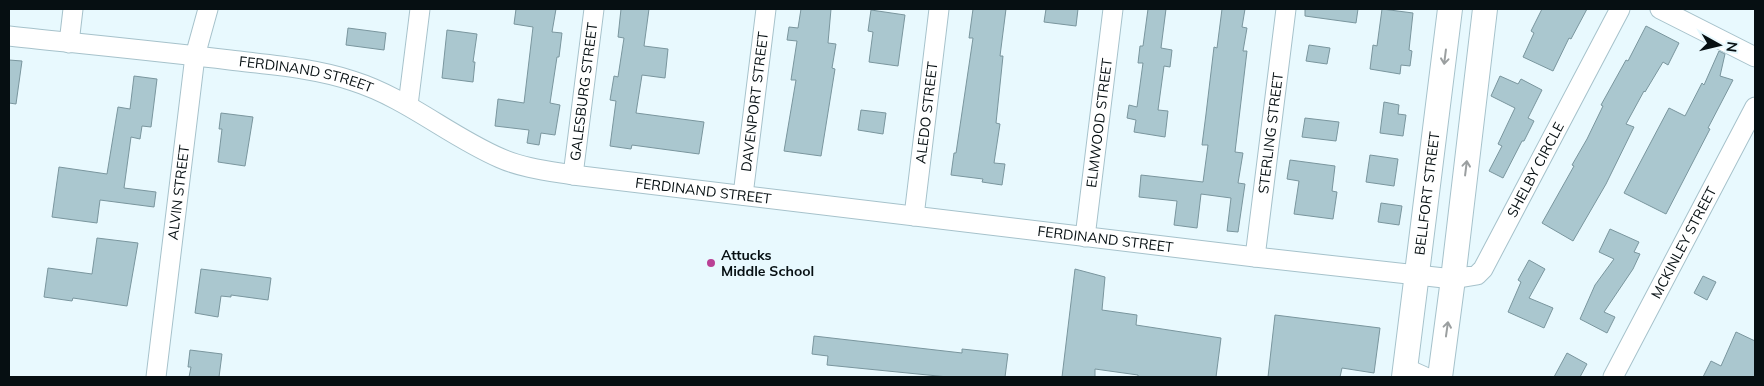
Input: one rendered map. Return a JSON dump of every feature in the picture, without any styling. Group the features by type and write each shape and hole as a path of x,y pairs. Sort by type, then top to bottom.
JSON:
{"main road":[{"name":"BELLFORT STREET","path":"1411,374 1418,276 1450,9"},
{"path":"1440,377 1485,9"},
{"path":"1440,100 1474,103"}],"street":[{"path":"69,43 73,9"},
{"name":"ALVIN STREET","path":"156,377 195,56 208,9"},
{"path":"408,105 420,9"},
{"name":"GALESBURG STREET","path":"573,175 594,9"},
{"name":"DAVENPORT STREET","path":"743,195 766,9"},
{"name":"ALEDO STREET","path":"914,216 939,9"},
{"name":"ELMWOOD STREET","path":"1085,237 1113,9"},
{"name":"STERLING STREET","path":"1255,257 1286,9"},
{"name":"SHELBY CIRCLE","path":"1418,276 1453,280 1477,275 1483,269 1620,9"},
{"path":"1660,9 1755,58"},
{"name":"FERDINAND STREET","path":"9,36 195,56 324,73 352,80 376,89 408,105 502,160 573,175 1418,276"},
{"name":"MCKINLEY STREET","path":"1613,377 1755,107"}],"building":[{"path":"516,9 556,9 552,32 562,33 550,103 560,105 555,135 541,133 539,145 527,143 529,130 495,126 498,99 524,103 533,27 514,24"},
{"path":"621,9 649,9 644,46 668,49 665,78 642,75 636,113 704,122 699,154 632,145 631,149 610,146 616,101 610,100 614,76 618,77 624,38 618,37"},
{"path":"801,9 831,9 828,43 836,44 832,68 835,69 821,156 784,151 796,80 791,80 797,41 787,40 789,27 798,28"},
{"path":"973,9 1006,9 1000,56 1003,56 996,123 1000,124 994,163 1005,164 1002,185 982,182 983,179 951,175 973,38 969,38"},
{"path":"1046,9 1078,9 1076,26 1044,22"},
{"path":"1148,9 1166,9 1161,48 1172,50 1170,67 1164,66 1158,110 1168,111 1165,137 1134,132 1136,120 1127,118 1129,105 1137,107 1143,63 1138,63 1140,46 1143,46"},
{"path":"1222,9 1245,9 1242,27 1247,28 1243,51 1247,51 1235,152 1243,153 1238,183 1245,184 1238,232 1227,231 1231,198 1201,194 1197,228 1174,225 1177,201 1139,197 1141,175 1203,182 1208,145 1202,145 1214,47 1217,48"},
{"path":"1305,9 1358,9 1356,23 1305,16"},
{"path":"1382,9 1413,13 1409,50 1412,51 1410,66 1401,65 1400,74 1370,69 1373,45 1377,46"},
{"path":"1542,9 1587,9 1571,39 1569,38 1553,71 1523,57 1534,33 1531,31"},
{"path":"871,10 905,15 898,66 869,62 873,32 868,31"},
{"path":"1646,26 1679,43 1668,65 1663,62 1644,91 1626,124 1634,127 1606,184 1573,241 1542,223 1574,166 1572,165 1603,106 1601,105 1626,60 1628,61"},
{"path":"348,28 386,33 384,50 346,45"},
{"path":"447,30 477,34 473,62 475,62 473,82 442,78"},
{"path":"1309,45 1330,48 1327,64 1306,61"},
{"path":"1719,51 1725,54 1720,76 1733,80 1666,214 1624,193 1669,108 1685,116 1702,83 1704,85"},
{"path":"9,60 22,61 16,104 9,103"},
{"path":"134,76 157,79 151,127 142,126 140,139 131,137 124,188 156,192 154,207 100,200 97,223 52,217 59,167 107,174 118,107 130,109"},
{"path":"1500,76 1518,84 1521,79 1542,90 1528,118 1534,121 1503,178 1489,171 1502,146 1498,144 1515,108 1491,96"},
{"path":"1384,102 1399,105 1398,114 1406,115 1403,136 1380,133"},
{"path":"861,110 886,113 883,134 858,130"},
{"path":"221,113 253,117 245,166 218,162 222,129 219,129"},
{"path":"1305,118 1339,122 1336,141 1302,137"},
{"path":"1370,155 1398,159 1394,186 1366,182"},
{"path":"1290,160 1335,166 1332,191 1337,192 1333,219 1294,214 1299,181 1287,179"},
{"path":"1381,203 1402,206 1399,225 1378,222"},
{"path":"1610,229 1639,242 1634,252 1640,254 1633,269 1604,312 1615,317 1607,333 1580,319 1595,285 1614,259 1599,252"},
{"path":"97,238 138,243 127,306 73,298 72,301 44,297 48,268 92,274"},
{"path":"1529,260 1545,269 1529,298 1553,308 1544,328 1508,312 1521,282 1518,280"},
{"path":"201,269 271,278 268,300 231,295 231,297 221,296 218,317 195,313"},
{"path":"1075,269 1105,277 1102,310 1137,315 1136,325 1221,338 1216,377 1138,377 1138,375 1095,369 1095,377 1062,377"},
{"path":"1703,276 1716,282 1707,300 1694,293"},
{"path":"1275,315 1380,328 1374,373 1342,368 1340,377 1268,377"},
{"path":"1736,332 1755,341 1755,377 1703,377 1711,361 1721,366"},
{"path":"814,336 962,353 962,349 1008,354 1005,377 948,377 827,365 828,356 812,354"},
{"path":"190,350 222,354 219,377 189,377 191,367 188,367"},
{"path":"1567,353 1587,364 1580,377 1554,377"}],"place":[{"name":"Attucks Middle School","path":"711,263"}]}
